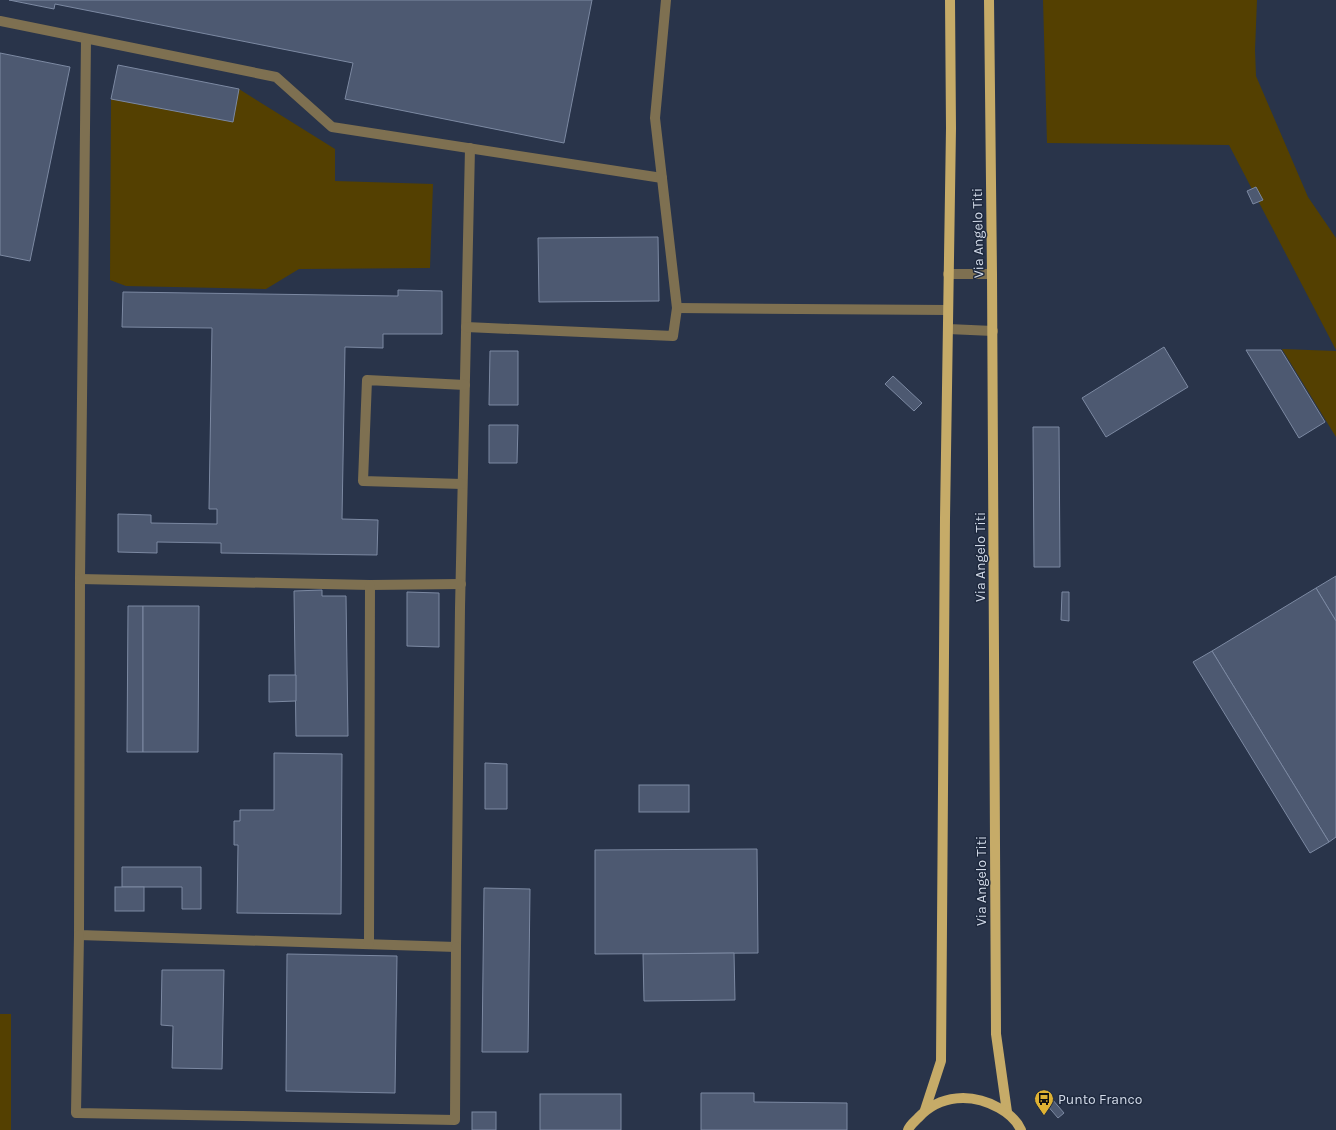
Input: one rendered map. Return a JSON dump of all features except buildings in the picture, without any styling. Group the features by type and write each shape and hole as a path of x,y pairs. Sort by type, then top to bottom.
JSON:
{"main road":[{"name":"Via Angelo Titi","path":"925,1110 941,1061 950,0"},
{"name":"Via Angelo Titi","path":"989,0 993,330 996,1034 1007,1112"},
{"path":"908,1130 925,1110 944,1100 966,1097 987,1102 1007,1112 1021,1130"}],"street":[{"path":"466,327 673,336 677,308 655,118 666,0"},
{"path":"0,21 276,77 332,127 662,178"},
{"path":"86,39 80,579 79,935 76,1113 455,1120 462,484 470,148"},
{"path":"948,274 992,274"},
{"path":"677,308 948,310"},
{"path":"948,329 993,330"},
{"path":"462,484 363,481 367,380 465,385"},
{"path":"80,579 370,585 461,584"},
{"path":"369,944 370,585"},
{"path":"79,935 456,947"}],"shaded area":[{"path":"1043,0 1257,0 1255,50 1256,76 1308,197 1336,238 1336,350 1229,145 1047,143"},
{"path":"239,89 335,149 335,181 433,184 430,268 299,269 266,289 126,286 110,280 111,99 233,122"},
{"path":"1282,349 1336,351 1336,437"},
{"path":"0,1014 11,1014 11,1130 0,1130"}],"place":[{"name":"Punto Franco","path":"1044,1116"}]}
